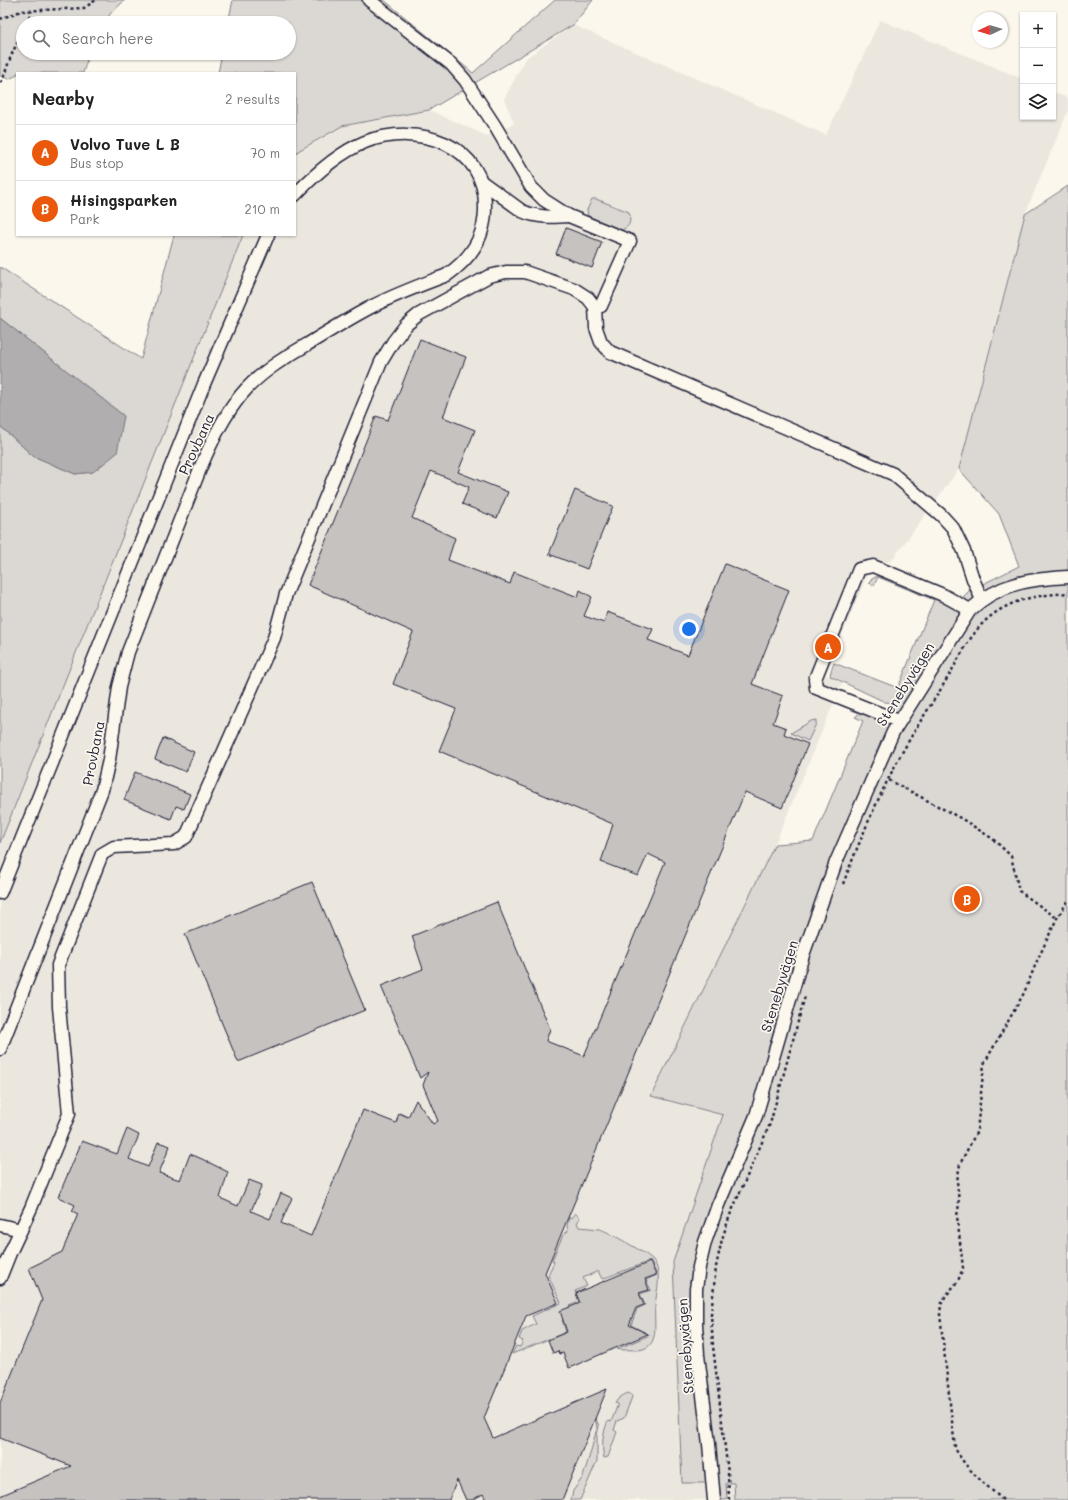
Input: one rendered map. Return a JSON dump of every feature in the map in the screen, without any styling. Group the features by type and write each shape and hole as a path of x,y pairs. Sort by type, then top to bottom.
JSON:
{"street":[{"path":"369,0 451,64 469,86 495,126 530,187 544,200 569,216 630,241 601,306 594,308"},
{"name":"Provbana","path":"0,1048 90,823 106,778 110,760 119,687 128,652 176,527 215,435 226,414 255,380 268,369 372,306 447,275 458,267 468,258 474,249 484,224 486,204 482,182 476,170 467,158 450,146 418,135 402,134 377,138 351,149 328,164 296,194"},
{"path":"482,182 528,214 546,217 569,216"},
{"name":"Provbana","path":"0,892 204,384 258,254 267,236"},
{"path":"0,1278 31,1208 69,1114 59,1007 58,965 102,854 114,847 174,844 186,837 274,638 289,587 381,362 393,342 406,325 418,315 489,276 506,272 525,272 574,289 588,298 594,308 596,328 601,342 610,352 890,473 941,515 953,528 964,551 973,580 982,600"},
{"path":"899,721 816,688 815,679 859,568 873,566 943,595 970,610"},
{"name":"Stenebyvägen","path":"714,1500 696,1324 696,1289 702,1254 718,1205 759,1107 796,977 824,893 866,792 899,721 970,610 982,600 1016,583 1038,579 1068,577"},
{"path":"0,1224 21,1230"}],"path":[{"path":"0,19 21,11 84,8 96,0"},
{"path":"30,16 32,11"},
{"path":"0,82 2,81 16,45"},
{"path":"842,886 871,816 913,732 978,629 989,617 1000,609 1016,601 1036,596 1068,593"},
{"path":"889,780 962,819 993,839 1011,856 1019,891 1057,918"},
{"path":"1003,1500 967,1468 954,1448 940,1314 941,1305 945,1297 958,1280 963,1268 957,1216 959,1204 957,1181 960,1164 977,1131 984,1064 1024,993 1057,918 1068,901"},
{"path":"730,1500 713,1346 712,1314 716,1267 722,1239 730,1215 770,1124 806,992"}],"shaded area":[{"path":"0,0 125,0 109,16 16,16 16,60 87,60 83,72 16,72 16,76 9,79 0,76"},
{"path":"233,0 384,0 473,73 555,0 593,0 573,25 429,110 342,126 298,151 296,154 296,72 218,72 221,60 296,60 296,16 230,16"},
{"path":"880,20 1020,78 1020,120 1056,120 1056,93 1068,98 1068,111 1025,214 959,469 892,560 869,570 826,675 842,683 775,844 651,1095 723,1115 673,1262 855,1483 929,1500 0,1500 0,843 243,236 296,236 296,154 298,151 342,126 429,110 487,136 514,123 504,99 526,58 573,25 826,135"},
{"path":"1068,186 1068,1500 735,1500 734,1483 726,1483 727,1500 721,1500 719,1483 682,1483 673,1262 723,1115 651,1096 775,844 813,841 863,721 855,717 861,712 877,719 895,703 885,702 830,676 834,663 898,688 934,600 878,577 874,585 869,583 872,579 879,575 940,597 953,607 969,591 1019,566 999,514 959,469 1025,214"},
{"path":"592,199 596,199 629,212 629,224 622,230 588,216 587,210"},
{"path":"174,236 243,236 0,843 0,426 33,456 75,474 93,472 124,416 0,318 0,267 141,359"},
{"path":"0,318 124,416 117,453 93,472 75,474 33,456 0,426"},
{"path":"816,720 816,724 808,741 791,733 811,721"},
{"path":"575,1213 580,1218 577,1223 579,1227 604,1230 636,1248 653,1260 658,1271 658,1283 655,1307 655,1328 652,1341 649,1346 643,1349 617,1349 650,1335 631,1325 637,1309 645,1305 640,1294 651,1290 646,1280 657,1275 650,1261 602,1279 598,1271 583,1278 587,1286 575,1291 579,1302 569,1306 572,1315 562,1320 566,1332 512,1354 516,1346 520,1347 523,1341 519,1339 522,1331 536,1324 532,1316 561,1303 548,1275 554,1262 552,1260 563,1235 568,1231 567,1226 569,1217 571,1218"},
{"path":"628,1393 632,1395 632,1397 624,1418 617,1421 614,1430 617,1432 608,1457 604,1458 603,1444 606,1425 608,1421 611,1422 618,1404 615,1403"},
{"path":"595,1417 599,1426 597,1435 597,1461 580,1500 571,1500 573,1491 583,1477 591,1451 597,1428"}],"building":[{"path":"566,228 602,242 592,268 556,254"},
{"path":"420,339 466,357 443,417 475,430 458,472 508,492 497,518 462,504 469,487 431,471 412,518 455,538 448,560 510,584 514,572 578,597 580,590 592,597 584,616 604,623 607,612 653,629 648,640 688,655 725,564 789,590 752,684 783,696 773,723 786,728 784,734 808,744 782,808 745,792 545,1273 558,1303 526,1316 484,1418 493,1438 607,1389 562,1500 486,1500 483,1494 472,1500 466,1500 457,1480 449,1500 0,1500 0,1496 71,1466 0,1438 0,1403 42,1300 29,1268 62,1252 78,1214 72,1211 75,1205 58,1197 82,1141 117,1154 127,1129 139,1135 129,1159 148,1167 158,1142 170,1146 159,1173 180,1180 190,1154 228,1172 220,1198 238,1206 249,1180 262,1185 251,1211 270,1219 281,1193 292,1198 281,1223 311,1236 363,1110 396,1123 399,1113 408,1117 416,1100 433,1124 438,1121 423,1085 428,1072 420,1078 381,986 423,969 412,936 497,902 550,1029 546,1041 584,1056 665,862 648,854 638,876 601,862 613,824 439,751 456,709 393,684 413,632 308,585 376,416 388,420"},
{"path":"575,490 613,506 587,569 549,554"},
{"path":"163,738 194,752 186,772 155,759"},
{"path":"135,772 190,794 184,809 176,806 171,819 124,800"},
{"path":"312,882 365,1010 238,1062 185,934"},
{"path":"650,1262 656,1275 645,1279 649,1290 639,1293 644,1305 636,1308 629,1325 648,1334 569,1368 563,1353 559,1354 558,1351 553,1353 548,1340 567,1332 560,1311 580,1303 576,1293"}],"place":[{"name":"Volvo Tuve L B","path":"828,647"},
{"name":"Hisingsparken","path":"967,899"}]}
